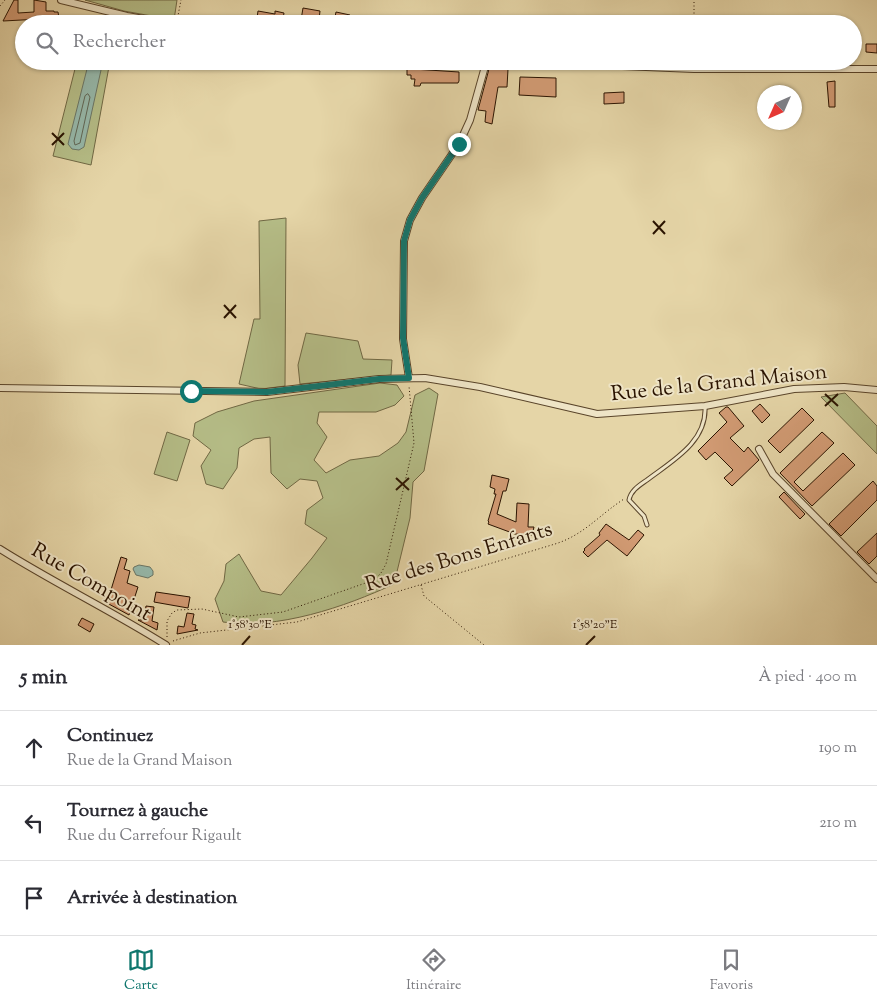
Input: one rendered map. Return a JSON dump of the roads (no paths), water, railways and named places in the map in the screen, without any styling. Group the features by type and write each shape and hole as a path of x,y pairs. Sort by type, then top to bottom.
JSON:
{"street":[{"path":"61,0 123,15"},
{"path":"862,69 877,69"},
{"path":"409,382 403,338 404,241 410,220 422,198 459,144 470,120 484,70"},
{"name":"Rue de la Grand Maison","path":"0,388 267,392 379,379 409,382 425,378 480,387 597,414 705,406 794,389 844,388 877,390"},
{"path":"759,449 773,474 877,579"},
{"name":"Rue Compoint","path":"0,549 27,566 168,644"}],"lane":[{"path":"647,525 644,516 629,500 630,495 691,444 699,433 706,417 705,406"}],"water":[{"path":"87,70 101,70 84,147 79,150 72,149 68,144"},
{"path":"139,565 150,567 153,575 148,578 136,575 133,569"}]}
